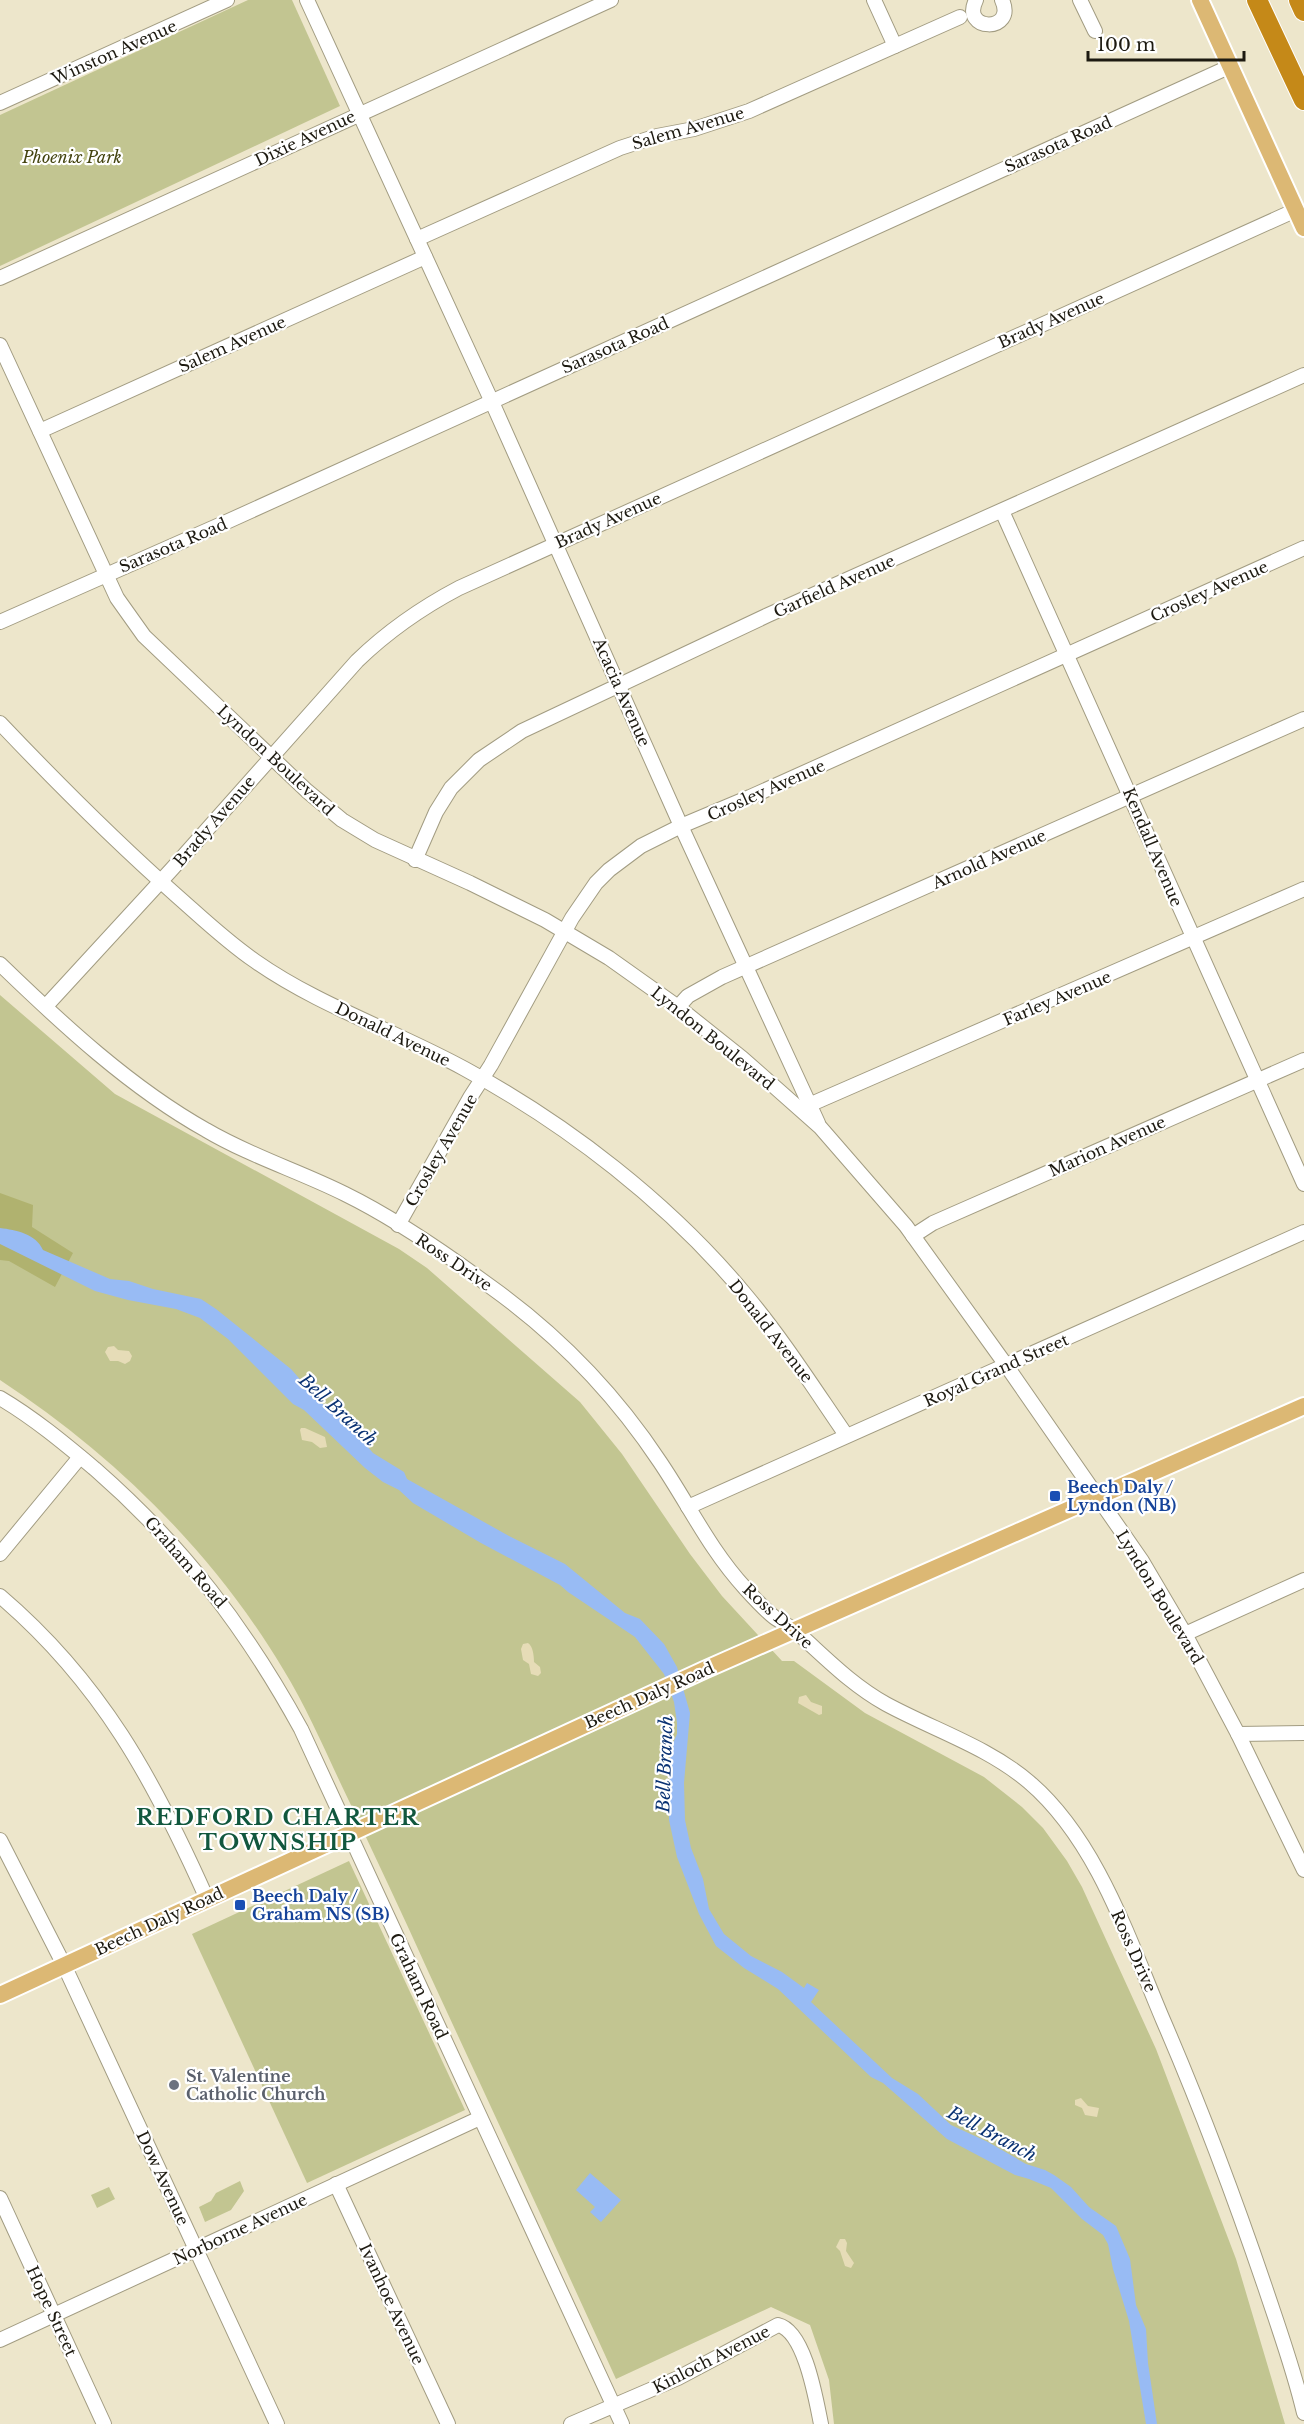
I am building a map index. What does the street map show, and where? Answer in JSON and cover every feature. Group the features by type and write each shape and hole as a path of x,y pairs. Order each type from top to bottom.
{"highway":[{"path":"1257,0 1304,100"},
{"path":"1299,0 1304,11"}],"main road":[{"path":"1200,0 1304,228"},
{"name":"Beech Daly Road","path":"0,1995 704,1670 1304,1406"}],"street":[{"name":"Winston Avenue","path":"0,103 227,0"},
{"path":"307,0 417,239"},
{"name":"Dixie Avenue","path":"0,278 611,0"},
{"path":"874,0 895,46"},
{"path":"976,0 974,16 983,24 990,25 1001,20 1004,14 1004,1"},
{"path":"1080,0 1095,31"},
{"name":"Salem Avenue","path":"417,239 620,148 657,136 694,129 749,111 960,16"},
{"name":"Sarasota Road","path":"0,622 224,524 1231,66"},
{"name":"Brady Avenue","path":"45,1006 357,661 403,621 459,588 1296,210"},
{"name":"Acacia Avenue","path":"417,239 681,826 820,1127"},
{"name":"Salem Avenue","path":"40,431 425,256"},
{"name":"Lyndon Boulevard","path":"0,345 106,574 124,610 144,636 307,791 342,820 375,840 470,883 566,932 609,958 678,1007 750,1064 820,1127 913,1236 1142,1560 1185,1634 1238,1734 1304,1870"},
{"name":"Garfield Avenue","path":"415,860 444,798 459,778 479,760 522,731 618,684 1304,375"},
{"name":"Kendall Avenue","path":"1002,511 1304,1184"},
{"name":"Crosley Avenue","path":"398,1225 583,901 609,870 641,846 681,826 1304,548"},
{"name":"Arnold Avenue","path":"678,1007 688,996 746,966 1304,718"},
{"name":"Donald Avenue","path":"0,723 84,810 235,947 275,975 407,1039 482,1080 551,1122 615,1169 700,1245 744,1293 786,1346 846,1435"},
{"name":"Farley Avenue","path":"809,1105 1304,889"},
{"name":"Ross Drive","path":"0,964 45,1006 130,1078 200,1127 255,1155 345,1194 398,1225 497,1291 537,1323 610,1394 661,1464 716,1555 772,1616 795,1630 845,1677 873,1697 991,1756 1017,1772 1048,1800 1081,1843 1124,1927 1208,2124 1289,2359 1304,2413"},
{"name":"Marion Avenue","path":"913,1236 933,1223 1304,1060"},
{"name":"Royal Grand Street","path":"688,1507 1304,1232"},
{"name":"Graham Road","path":"0,1398 42,1426 80,1457 122,1493 166,1536 232,1616 262,1662 301,1729 622,2424"},
{"path":"0,1554 80,1457"},
{"path":"1185,1634 1304,1580"},
{"path":"0,1596 50,1642 103,1707 149,1779 207,1899"},
{"path":"1238,1734 1304,1733"},
{"name":"Dow Avenue","path":"0,1840 64,1965 277,2424"},
{"name":"Norborne Avenue","path":"0,2340 480,2118"},
{"name":"Ivanhoe Avenue","path":"336,2184 448,2424"},
{"name":"Hope Street","path":"0,2198 104,2424"},
{"name":"Kinloch Avenue","path":"571,2424 678,2378 778,2325 785,2327 794,2336 808,2370 820,2424"}],"green space":[{"name":"Phoenix Park","path":"248,0 292,0 340,106 0,266 0,115"},
{"path":"0,995 115,1094 399,1249 427,1268 580,1402 622,1454 690,1554 722,1596 782,1661 794,1661 865,1713 984,1777 1022,1807 1043,1828 1067,1861 1082,1887 1156,2049 1236,2259 1285,2424 834,2424 829,2380 810,2325 771,2307 616,2379 350,1803 310,1718 283,1669 225,1585 158,1508 82,1440 0,1380"},
{"path":"0,1193 33,1205 32,1227 73,1253 55,1287 9,1261 0,1260"},
{"path":"349,1861 465,2110 307,2183 192,1934"},
{"path":"240,2181 244,2191 231,2210 205,2222 199,2207 211,2201 216,2193"},
{"path":"109,2187 115,2199 97,2208 91,2195"}],"sand":[{"path":"114,1346 118,1350 129,1351 132,1356 130,1361 125,1364 110,1361 105,1352 108,1347"},
{"path":"301,1428 325,1437 327,1447 320,1448 312,1442 302,1440"},
{"path":"528,1643 532,1649 534,1662 540,1667 541,1673 538,1676 531,1674 529,1664 523,1660 521,1649 523,1644"},
{"path":"806,1695 811,1702 822,1706 822,1714 819,1715 798,1703 799,1697"},
{"path":"1081,2098 1088,2106 1099,2108 1097,2117 1085,2115 1082,2108 1075,2105 1075,2100"},
{"path":"840,2239 845,2239 847,2243 846,2251 854,2263 851,2268 845,2266 840,2251 836,2247"}],"water":[{"name":"Bell Branch","path":"0,1228 25,1234 36,1240 43,1250 110,1279 129,1281 153,1289 201,1299 291,1369 319,1401 351,1427 373,1453 404,1472 407,1479 509,1536 565,1564 625,1613 640,1619 664,1644 677,1667 690,1713 684,1783 685,1820 691,1848 703,1879 709,1909 724,1934 751,1956 782,1972 804,1988 807,1983 819,1990 811,2002 892,2078 918,2094 951,2125 988,2142 1026,2164 1054,2175 1071,2187 1089,2207 1116,2226 1130,2259 1136,2305 1146,2329 1148,2363 1157,2424 1146,2424 1129,2321 1108,2244 1103,2235 1082,2219 1051,2188 1015,2175 947,2139 883,2083 871,2077 778,1989 744,1968 716,1946 699,1914 677,1857 669,1820 670,1750 677,1734 674,1702 664,1674 635,1637 560,1585 481,1543 413,1503 399,1490 383,1482 304,1410 293,1404 228,1339 200,1318 176,1309 95,1291 0,1244"},
{"path":"590,2173 621,2200 601,2222 590,2212 595,2207 576,2190"}],"place":[{"name":"Beech Daly / Lyndon (NB)","path":"1055,1496"},
{"name":"Beech Daly / Graham NS (SB)","path":"240,1905"},
{"name":"St. Valentine Catholic Church","path":"174,2085"}],"district":[{"name":"REDFORD CHARTER TOWNSHIP","path":"278,1830"}]}
